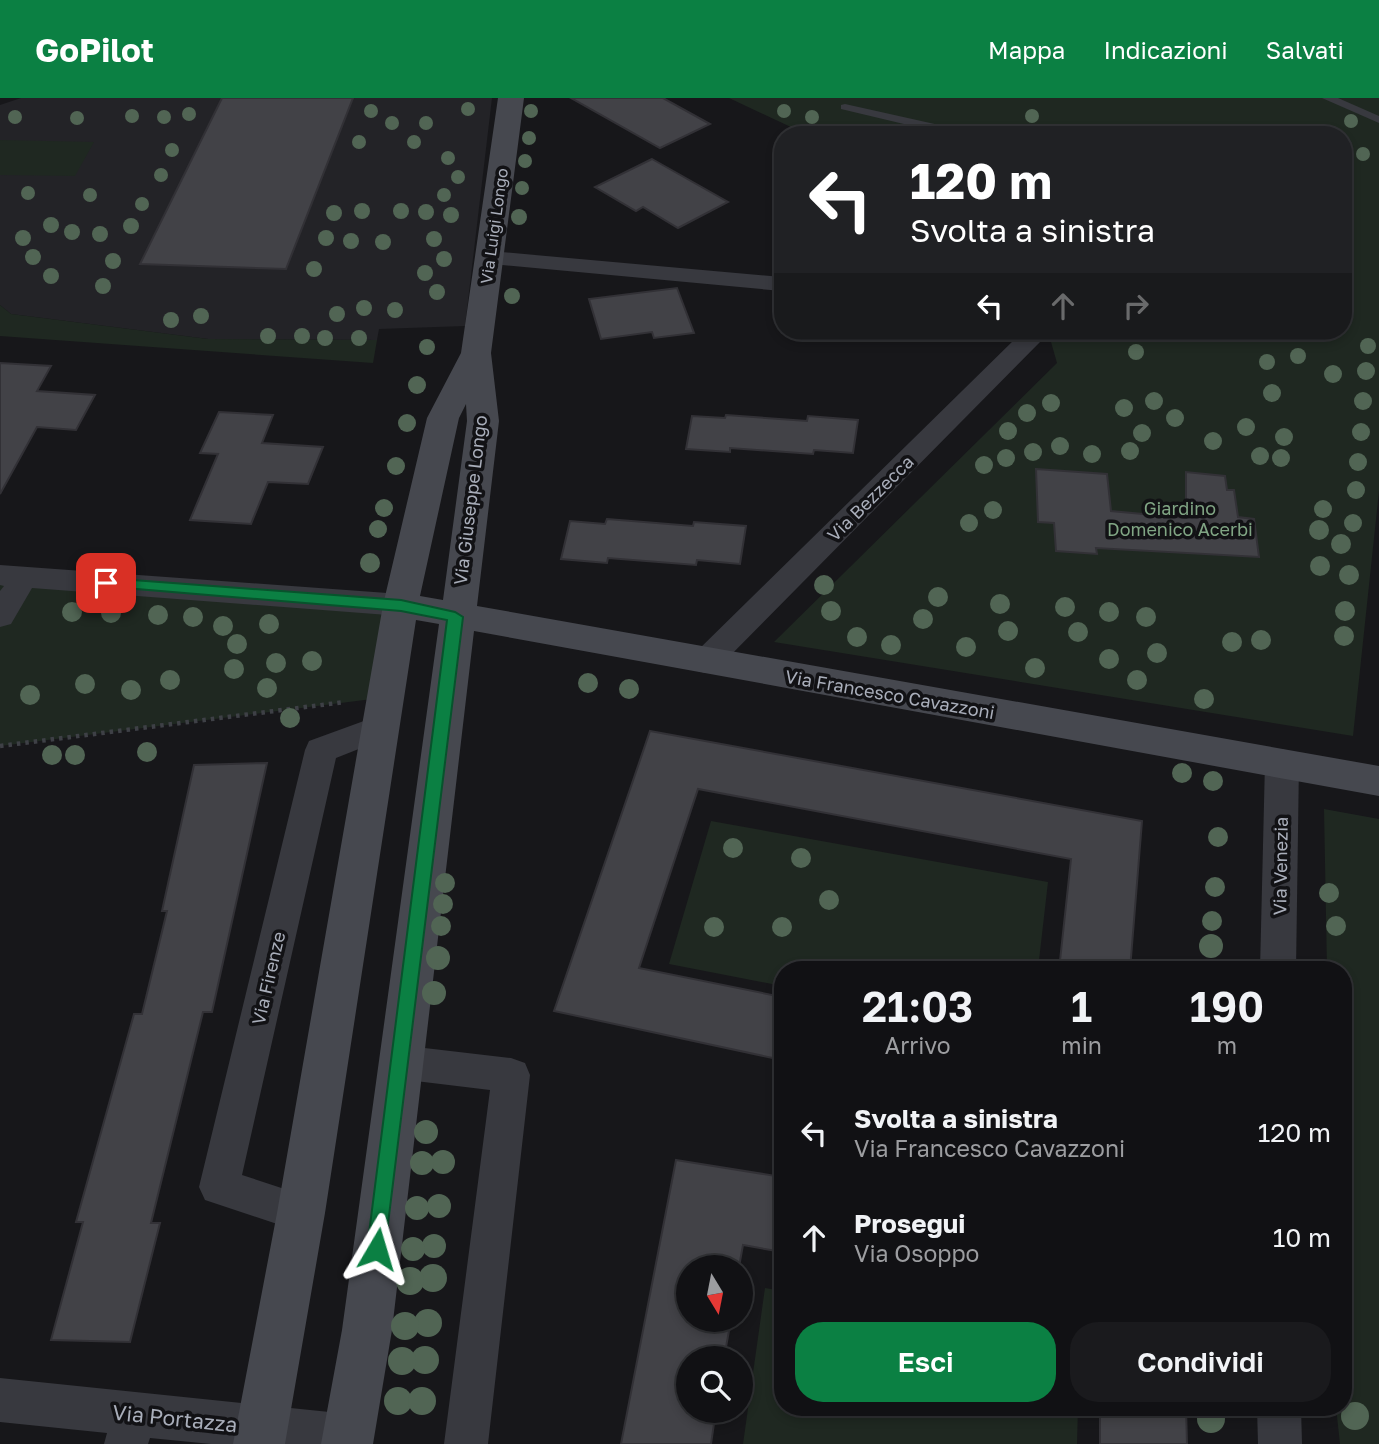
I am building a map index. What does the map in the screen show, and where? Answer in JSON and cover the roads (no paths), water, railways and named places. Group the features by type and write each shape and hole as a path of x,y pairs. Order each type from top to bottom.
{"street":[{"name":"Via Luigi Longo","path":"476,353 511,98"},
{"path":"490,258 774,283"},
{"name":"Via Bezzecca","path":"705,662 1029,340"},
{"name":"Via Giuseppe Longo","path":"401,606 443,418 476,353"},
{"name":"Via Giuseppe Longo","path":"455,617 483,421 476,353"},
{"path":"0,616 12,576 401,606 370,713 301,1213 261,1436"},
{"name":"Via Francesco Cavazzoni","path":"401,606 1379,781"},
{"path":"348,1440 367,1330 455,617"},
{"name":"Via Firenze","path":"301,1213 219,1187 321,750 370,713"},
{"name":"Via Venezia","path":"1278,961 1282,762"},
{"path":"399,1062 510,1075 466,1444"},
{"name":"Via Portazza","path":"0,1400 131,1429 348,1440"},
{"path":"1279,1416 1280,1444"}],"lane":[{"path":"1328,98 1379,120"},
{"path":"845,107 927,126"}],"park label":[{"name":"Giardino Domenico Acerbi","path":"1180,518"}]}
